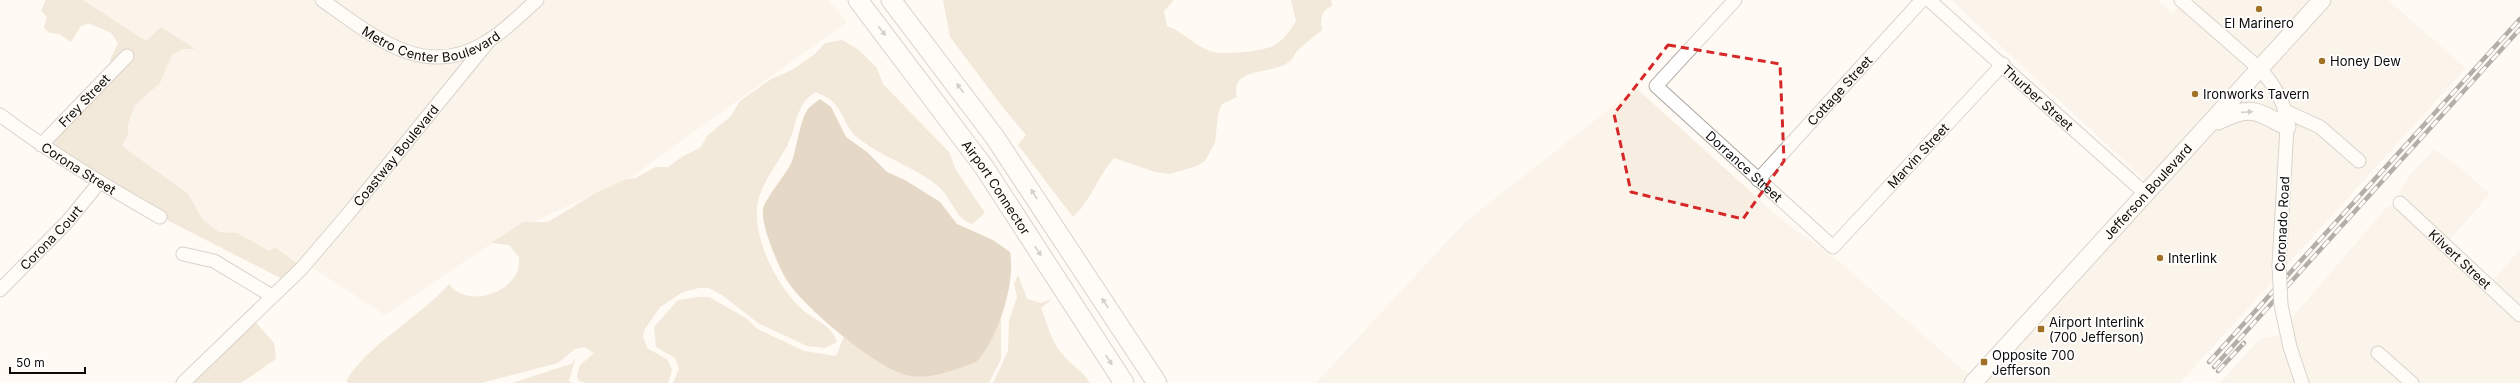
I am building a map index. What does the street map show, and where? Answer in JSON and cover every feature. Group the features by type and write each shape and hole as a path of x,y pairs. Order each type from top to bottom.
{"highway":[{"name":"Airport Connector","path":"858,0 984,167 1124,383"},
{"name":"Airport Connector","path":"891,0 994,136 1156,383"}],"main road":[{"name":"Jefferson Boulevard","path":"1973,383 2211,125 2322,0"},
{"path":"2211,125 2232,114 2245,111 2260,112 2286,119"}],"street":[{"name":"Metro Center Boulevard","path":"325,1 382,42 412,54 439,58 467,52 488,42 503,31 537,0"},
{"name":"Dorrance Street","path":"1735,0 1656,86 1833,247"},
{"name":"Cottage Street","path":"1758,180 1922,0"},
{"name":"Thurber Street","path":"1929,0 2003,64 2147,195"},
{"path":"2181,0 2260,70"},
{"name":"Coastway Boulevard","path":"183,383 302,268 488,42"},
{"name":"Frey Street","path":"41,145 126,56"},
{"name":"Marvin Street","path":"1833,247 2003,64"},
{"name":"Coronado Road","path":"2260,70 2272,84 2286,119 2279,265 2281,305 2290,347 2302,383"},
{"name":"Corona Street","path":"0,115 41,145 99,183 160,217"},
{"path":"2286,119 2320,127 2359,161"},
{"name":"Corona Court","path":"0,290 67,222 99,183"},
{"name":"Kilvert Street","path":"2400,203 2520,315"},
{"path":"183,254 214,261 272,296"},
{"path":"2378,353 2412,383"}],"highlighted area":[{"path":"1668,45 1780,64 1784,161 1743,219 1631,192 1614,114"}],"shaded area":[{"path":"46,0 83,0 146,41 161,27 195,49 182,49 172,55 160,83 135,105 128,124 128,134 122,146 188,194 203,220 219,232 237,233 270,251 275,247 302,267 288,282 169,221 43,145 113,68 110,60 118,43 111,33 88,23 80,27 71,42 59,34 50,33 44,28 47,17 41,11"},
{"path":"83,0 828,0 847,22 631,177 501,237 385,315 305,263 302,267 237,233 219,232 203,220 188,194 97,130 146,41"},
{"path":"943,0 1174,0 1164,11 1167,26 1210,51 1223,53 1260,50 1273,46 1284,38 1296,21 1291,0 1331,0 1332,6 1323,13 1321,22 1322,30 1298,50 1291,60 1284,65 1247,75 1240,80 1236,87 1237,97 1222,104 1218,114 1215,143 1205,161 1197,166 1170,174 1155,172 1114,158 1108,165 1085,204 1073,217 1018,145 1026,135 1001,105 950,37"},
{"path":"1951,0 2158,0 2172,13 2181,4 2177,0 2388,0 2466,68 2180,383 1316,383 1465,222 1636,88 1782,220 1835,258 1969,375 2135,194 2144,179"},
{"path":"842,40 859,50 877,68 883,84 949,152 956,170 985,213 972,224 967,222 958,214 945,193 933,182 867,145 858,138 848,126 832,101 816,92 809,97 800,109 787,146 760,194 757,208 757,224 766,256 783,287 803,310 831,331 837,342 825,348 807,346 758,323 722,295 709,288 699,288 683,292 660,307 645,329 643,336 647,348 668,360 672,370 668,383 586,383 579,381 577,376 580,365 594,353 584,347 575,349 558,363 481,383 349,383 346,381 367,355 437,296 449,284 456,291 476,297 496,292 513,279 518,270 519,257 509,245 491,243 523,222 548,222 594,194 626,179 636,178 655,167 668,167 683,156 700,148 707,136 730,117 740,101 771,79 792,70 815,54 825,43"},
{"path":"820,99 831,107 846,137 867,152 887,172 905,180 940,202 957,224 993,240 1010,252 1010,279 1004,310 991,340 976,362 931,376 921,377 903,374 874,359 839,333 807,304 786,279 767,235 763,210 764,205 786,173 792,161 805,114 811,106"},
{"path":"2434,149 2464,171 2490,194 2447,243 2490,284 2520,249 2520,383 2220,383 2259,339 2284,334 2284,327 2387,207 2400,203 2398,197 2408,177"},
{"path":"1018,275 1027,299 1041,303 1052,299 1041,308 1051,335 1061,353 1084,375 1090,383 993,383 1008,351 1009,321 1017,297 1014,284"},
{"path":"709,297 746,318 756,328 804,351 836,356 844,336 881,363 902,374 981,357 1001,318 1001,359 989,383 673,383 679,369 675,358 656,347 654,327 678,300"},
{"path":"253,319 274,343 276,359 240,383 184,383"},
{"path":"575,359 569,381 572,383 512,383 571,364"}],"railway":[{"path":"2209,362 2520,19"},
{"path":"2214,367 2520,29"},
{"path":"2218,371 2244,343"}],"place":[{"name":"El Marinero","path":"2259,9"},
{"name":"Honey Dew","path":"2322,61"},
{"name":"Ironworks Tavern","path":"2195,94"},
{"name":"Interlink","path":"2160,258"},
{"name":"Airport Interlink (700 Jefferson)","path":"2041,329"},
{"name":"Opposite 700 Jefferson","path":"1984,362"}]}
